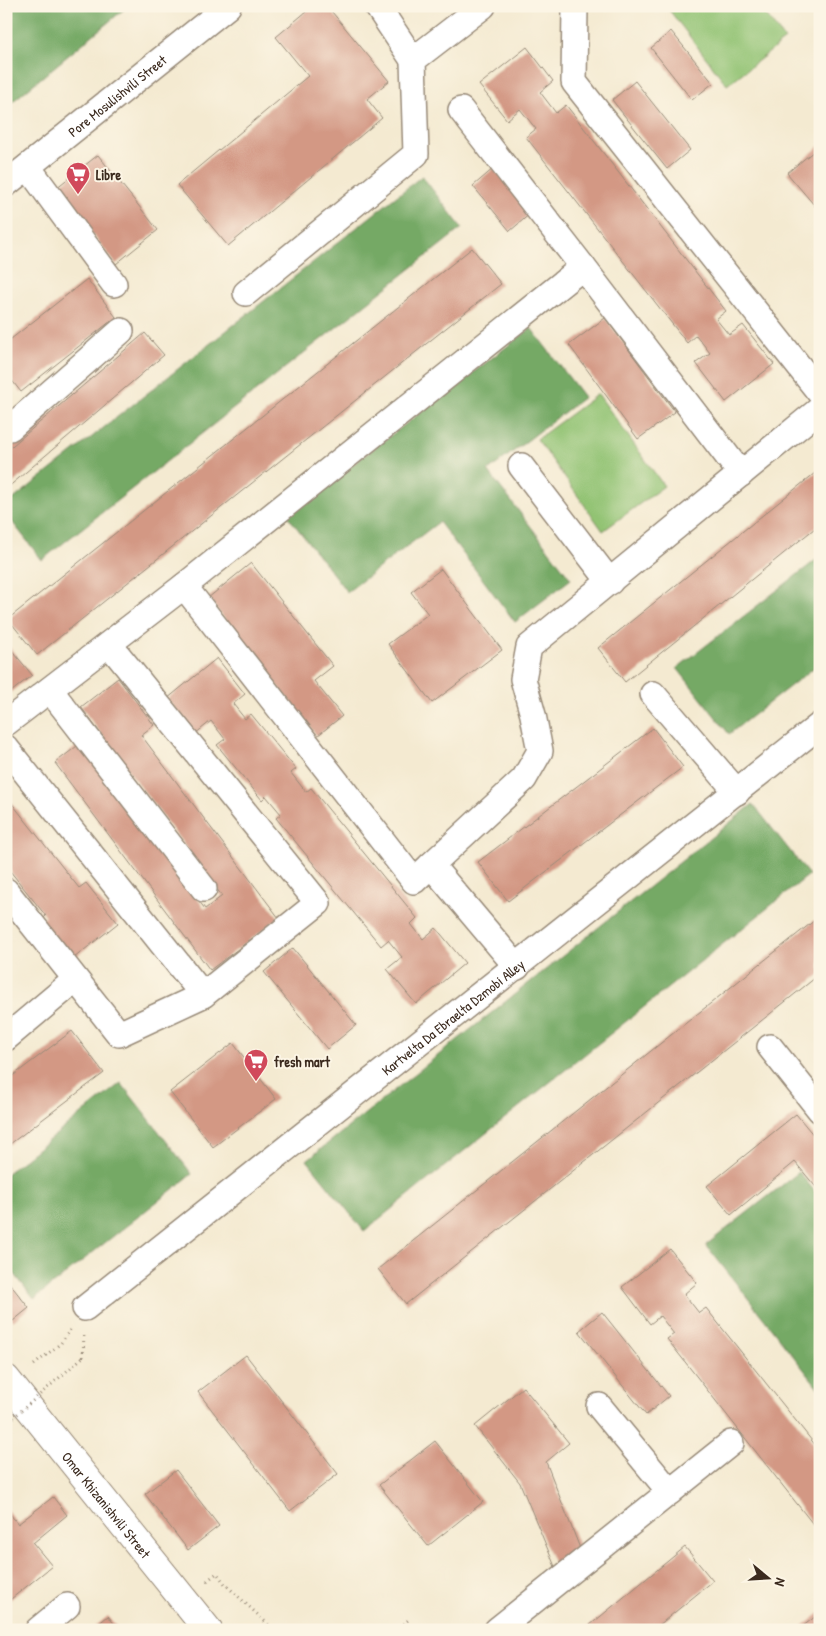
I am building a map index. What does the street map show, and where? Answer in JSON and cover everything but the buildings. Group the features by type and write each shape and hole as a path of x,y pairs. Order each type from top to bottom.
{"main road":[{"name":"Omar Khizanishvili Street","path":"6,1379 208,1630"}],"street":[{"name":"Pore Mosulishvili Street","path":"14,172 228,6"},
{"path":"246,293 416,154 413,60 377,6"},
{"path":"413,60 483,6"},
{"path":"575,6 574,82 820,393"},
{"path":"461,110 584,267 741,474"},
{"path":"14,172 114,284"},
{"path":"6,724 184,586 584,267"},
{"path":"6,424 10,428 121,331"},
{"path":"184,586 414,881 524,779 540,751 533,714 522,679 529,647 820,409"},
{"path":"521,466 610,582"},
{"path":"6,891 119,1034 203,995 318,903 110,644"},
{"path":"50,690 204,889"},
{"path":"653,694 737,792"},
{"name":"Kartvelta Da Ebraelta Dzmobi Alley","path":"86,1308 820,725"},
{"path":"6,748 203,995"},
{"path":"431,865 517,967"},
{"path":"6,1038 75,980"},
{"path":"770,1047 820,1110"},
{"path":"599,1406 670,1492"},
{"path":"497,1630 731,1444"},
{"path":"38,1630 67,1606"}],"path":[{"path":"34,1365 61,1343"},
{"path":"6,1424 83,1357"},
{"path":"207,1581 217,1573 225,1584 274,1630"},
{"path":"395,1630 411,1618"}],"green space":[{"path":"6,6 128,6 6,107"},
{"path":"666,6 759,6 785,40 727,85"},
{"path":"422,176 462,228 42,560 6,514 6,505"},
{"path":"531,328 584,397 488,471 571,579 515,622 439,522 347,592 287,515"},
{"path":"598,394 664,486 603,531 537,439"},
{"path":"820,557 820,663 729,734 677,668"},
{"path":"753,804 809,875 364,1231 307,1160"},
{"path":"121,1083 192,1174 34,1299 6,1263 6,1174"},
{"path":"799,1172 820,1198 820,1390 706,1245"}],"place":[{"name":"Libre","path":"78,195"},
{"name":"fresh mart","path":"256,1082"}]}
